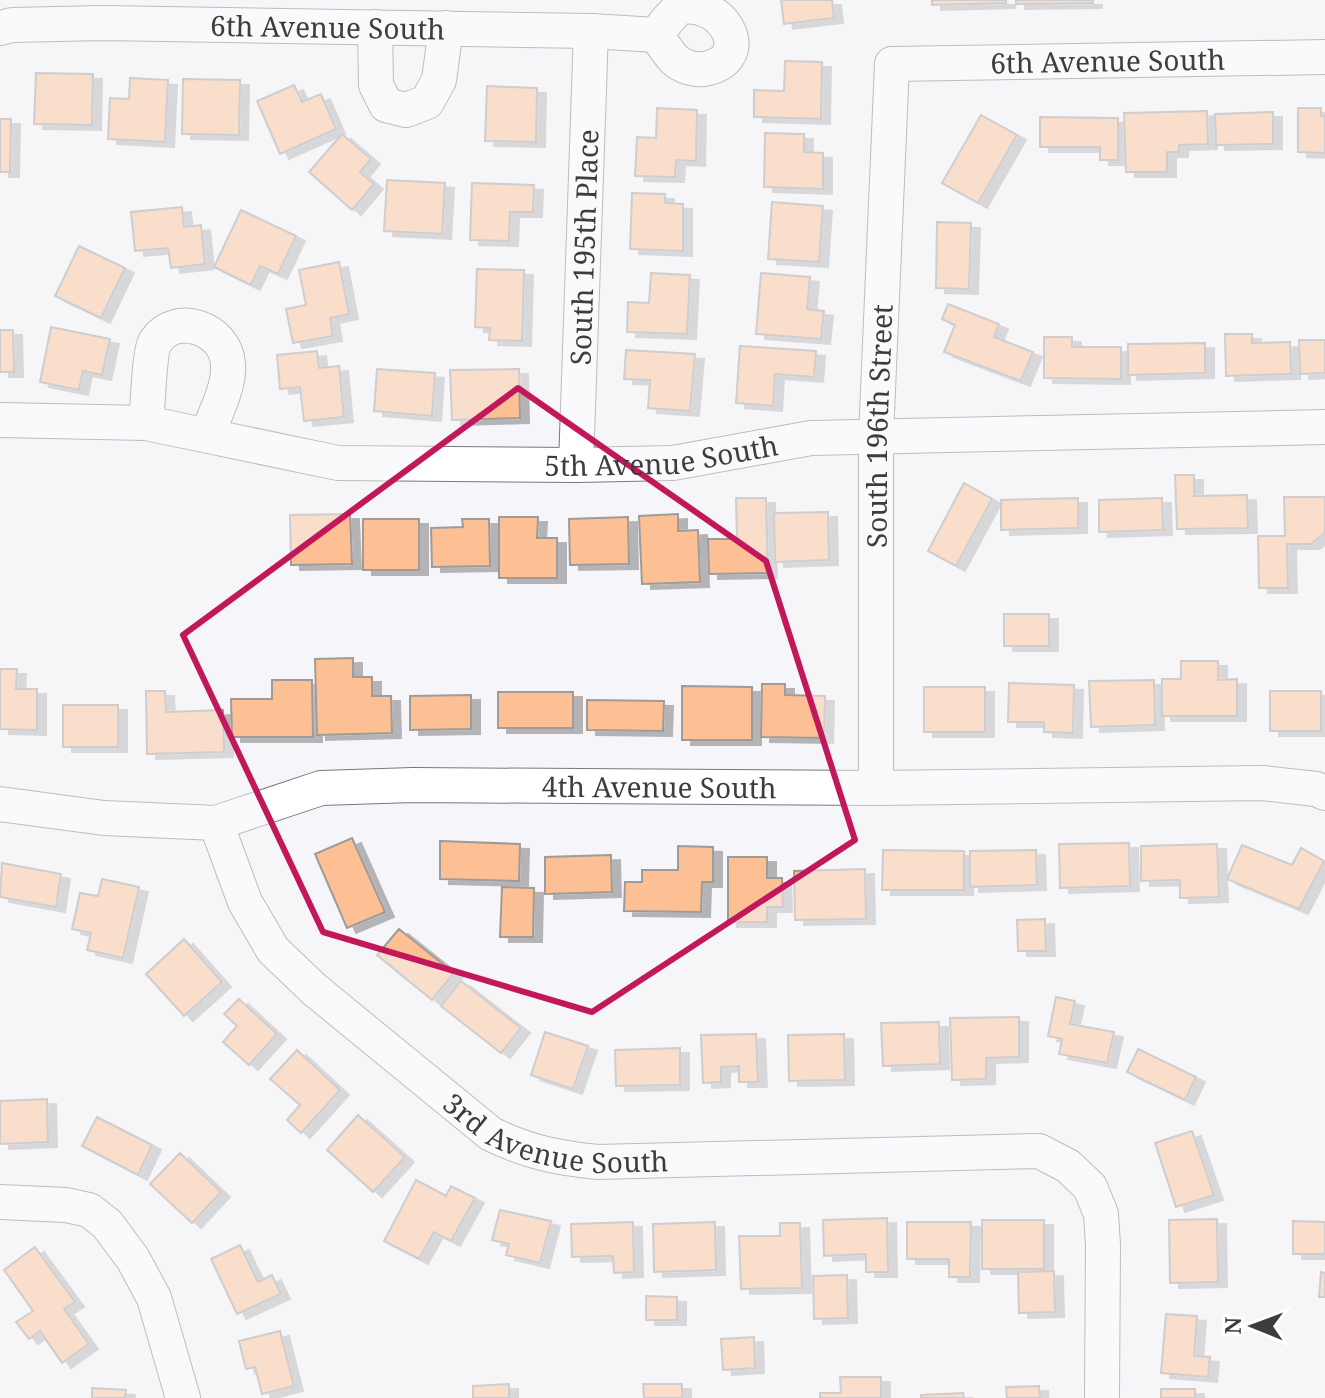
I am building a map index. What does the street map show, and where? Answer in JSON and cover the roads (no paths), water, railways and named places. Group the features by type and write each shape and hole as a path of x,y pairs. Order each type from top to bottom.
{"street":[{"name":"6th Avenue South","path":"0,28 103,12 375,27 656,35"},
{"path":"375,27 376,85 386,105 406,110 427,102 439,80 446,28"},
{"name":"South 195th Place","path":"576,465 591,31"},
{"name":"6th Avenue South","path":"892,64 1325,57"},
{"name":"South 196th Street","path":"876,788 876,437 892,64"},
{"path":"146,423 153,345 162,334 175,327 189,325 203,328 223,344 229,369 207,435"},
{"name":"5th Avenue South","path":"0,420 146,423 338,463 576,465 673,463 811,438 1325,427"},
{"name":"4th Avenue South","path":"0,804 104,818 216,823 321,788 429,785 876,788 1263,783 1316,789 1325,793"},
{"name":"3rd Avenue South","path":"216,823 245,902 273,950 315,990 491,1134 521,1148 557,1158 598,1162 1039,1151 1068,1166 1090,1187 1101,1214 1102,1398"},
{"path":"0,1202 66,1205 89,1210 107,1224 133,1259 154,1298 183,1398"}]}
